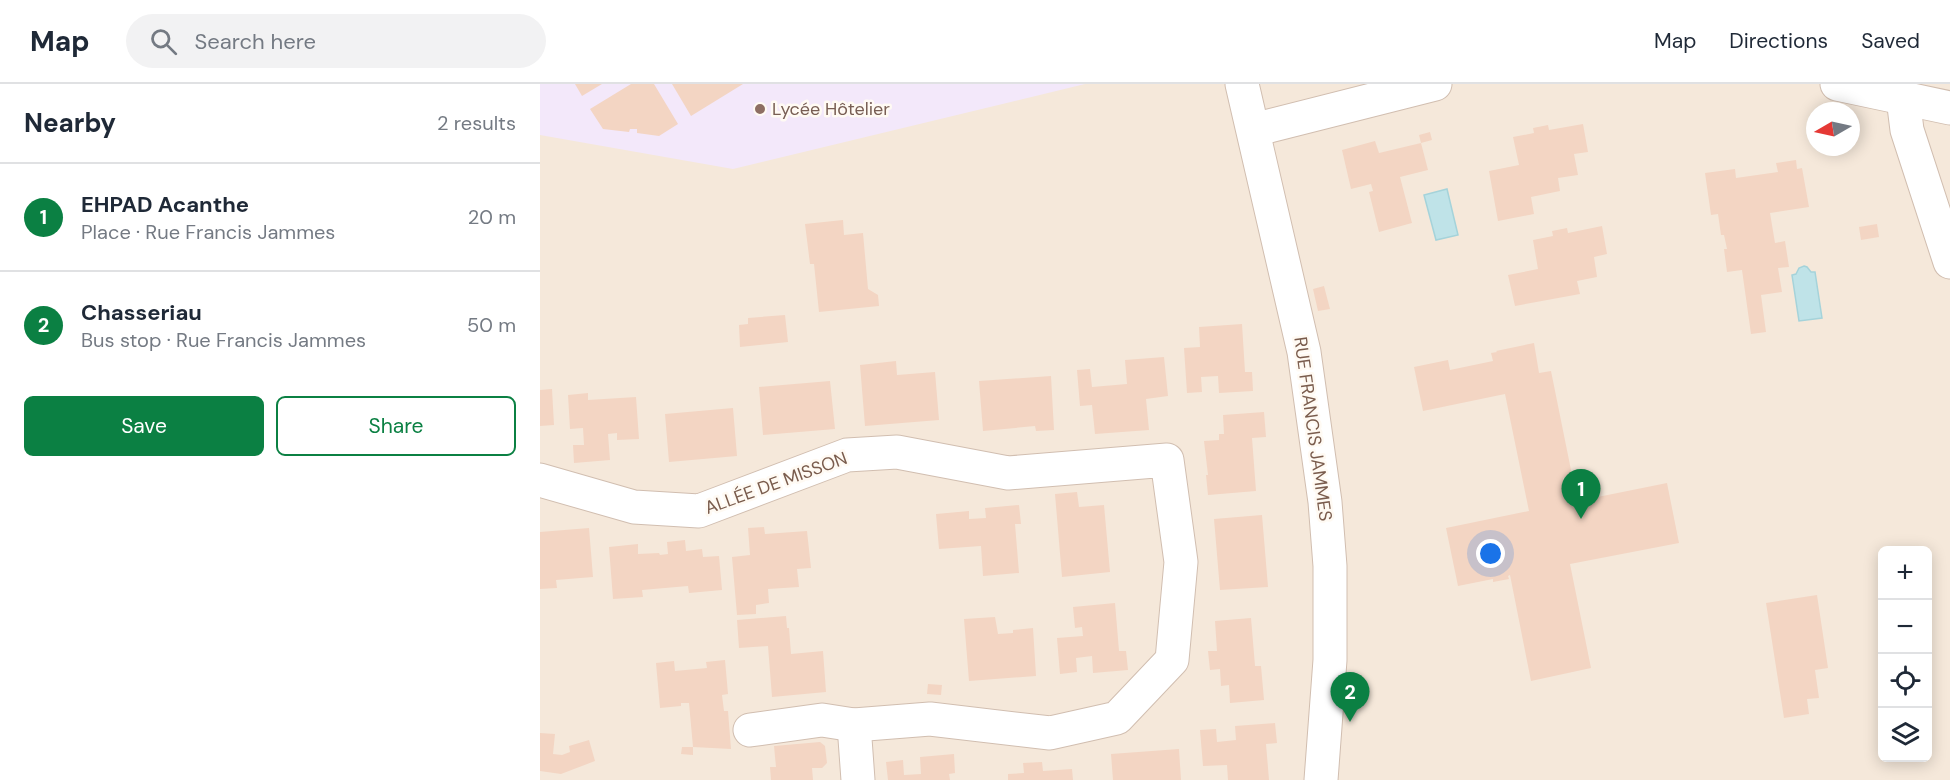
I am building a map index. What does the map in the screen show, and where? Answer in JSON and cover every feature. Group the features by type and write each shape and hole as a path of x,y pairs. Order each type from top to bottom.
{"street":[{"name":"RUE FRANCIS JAMMES","path":"1242,84 1304,352 1325,502 1330,566 1330,660 1321,780"},
{"path":"1254,131 1435,84"},
{"path":"1837,84 1950,108"},
{"path":"1904,98 1907,130 1950,262"},
{"name":"ALLÉE DE MISSON","path":"540,480 634,507 699,511 847,455 897,452 1008,473 1167,460 1181,562 1172,660 1117,718 1050,733 930,719 854,725"},
{"path":"750,730 822,720 854,725 858,780"}],"shaded area":[{"path":"540,84 1950,84 1950,780 540,780"},
{"name":"Lycée Hôtelier","path":"540,84 1085,84 733,169 540,135"}],"water":[{"path":"1447,189 1458,235 1436,240 1424,195"},
{"path":"1804,266 1811,272 1815,272 1822,318 1799,321 1792,275"}],"building":[{"path":"575,84 602,84 582,96"},
{"path":"631,84 654,84 678,124 659,136 637,133 637,129 630,129 629,132 603,129 590,109"},
{"path":"672,84 743,84 691,116"},
{"path":"1583,124 1588,152 1574,154 1578,175 1558,178 1560,191 1531,197 1534,214 1498,221 1489,171 1519,165 1513,137 1534,133 1533,128 1548,125 1549,130"},
{"path":"1430,132 1432,140 1421,143 1419,135"},
{"path":"1375,141 1379,153 1421,143 1428,170 1400,177 1412,223 1379,232 1369,192 1373,191 1371,184 1351,189 1342,150"},
{"path":"1796,160 1797,169 1802,168 1809,207 1770,213 1775,243 1785,241 1789,267 1778,268 1782,292 1761,295 1766,332 1751,334 1742,270 1727,272 1724,249 1727,249 1724,235 1721,235 1718,214 1711,215 1705,173 1735,169 1736,178 1778,172 1776,163"},
{"path":"843,220 844,235 863,233 868,289 878,295 879,306 819,312 814,264 810,264 805,224"},
{"path":"1877,224 1879,237 1861,240 1859,227"},
{"path":"1602,226 1607,254 1594,257 1597,277 1577,281 1580,294 1515,306 1508,275 1538,269 1533,240 1553,236 1552,231 1567,228 1568,233"},
{"path":"1324,286 1330,309 1318,311 1313,289"},
{"path":"785,315 788,342 740,347 739,325 748,324 748,318"},
{"path":"1242,324 1245,372 1252,372 1253,391 1219,393 1218,376 1201,377 1202,392 1187,393 1184,348 1200,347 1199,327"},
{"path":"1534,343 1539,373 1551,371 1572,475 1563,478 1568,503 1667,483 1679,543 1570,564 1591,668 1531,681 1510,575 1509,579 1493,582 1493,579 1458,586 1446,528 1529,511 1505,394 1423,411 1414,367 1448,360 1450,370 1493,361 1491,353"},
{"path":"1164,357 1168,396 1146,399 1149,430 1095,434 1092,405 1080,406 1077,370 1090,369 1092,387 1127,384 1125,360"},
{"path":"896,361 897,375 935,372 939,420 865,426 860,365"},
{"path":"1051,376 1054,430 1036,431 1035,426 983,431 979,381"},
{"path":"830,381 835,429 763,435 759,387"},
{"path":"552,389 554,425 540,426 540,390"},
{"path":"588,393 588,400 636,397 639,439 617,440 617,433 608,434 610,460 574,463 573,445 584,445 583,428 570,429 568,395"},
{"path":"733,408 737,456 669,462 665,414"},
{"path":"1264,412 1266,437 1252,438 1256,491 1208,495 1204,441 1219,440 1219,434 1224,434 1223,415"},
{"path":"1077,492 1079,507 1104,505 1110,572 1062,577 1055,494"},
{"path":"1019,505 1021,524 1015,524 1019,573 983,576 981,546 939,549 936,514 969,511 969,519 986,518 985,508"},
{"path":"1262,515 1268,587 1220,590 1214,519"},
{"path":"764,527 765,534 807,531 811,568 797,569 799,587 768,589 769,603 756,605 756,614 737,615 732,557 750,555 748,528"},
{"path":"589,528 593,577 556,580 557,588 540,589 540,532"},
{"path":"685,540 686,551 702,549 703,557 719,556 722,590 689,593 688,586 642,590 643,597 613,599 609,547 638,544 638,554 659,553 660,555 668,554 667,542"},
{"path":"1817,595 1828,668 1815,670 1819,698 1807,699 1809,714 1784,718 1766,603"},
{"path":"1115,603 1119,651 1126,651 1128,670 1093,673 1092,656 1076,658 1077,672 1060,674 1057,638 1083,636 1082,627 1075,628 1073,607"},
{"path":"786,616 791,654 823,651 826,692 772,697 768,646 739,648 737,620"},
{"path":"995,617 998,634 1033,628 1036,676 969,681 964,619"},
{"path":"1251,618 1255,666 1261,666 1264,700 1230,703 1229,685 1221,686 1220,669 1210,670 1208,651 1217,651 1215,621"},
{"path":"725,660 728,694 722,695 724,711 728,711 731,749 693,747 689,703 660,708 656,663 674,661 675,671 707,668 706,662"},
{"path":"928,684 942,685 941,695 927,694"},
{"path":"1275,723 1277,743 1266,744 1269,780 1228,780 1227,765 1203,766 1200,730 1216,729 1217,742 1236,740 1235,726"},
{"path":"540,733 555,734 553,754 562,755 570,752 569,746 589,740 595,761 561,774 540,771"},
{"path":"820,742 825,746 827,763 822,768 812,768 813,780 771,780 770,767 776,767 774,746"},
{"path":"682,747 693,747 693,755 681,754"},
{"path":"1179,749 1181,780 1113,780 1111,754"},
{"path":"954,754 955,773 949,774 950,780 888,780 886,762 903,760 904,775 921,774 920,757"},
{"path":"1042,762 1043,771 1072,769 1073,780 1008,780 1008,774 1024,773 1023,763"}],"place":[{"name":"Lycée Hôtelier","path":"760,109"},
{"name":"EHPAD Acanthe","path":"1581,519"},
{"name":"Chasseriau","path":"1350,722"}]}
